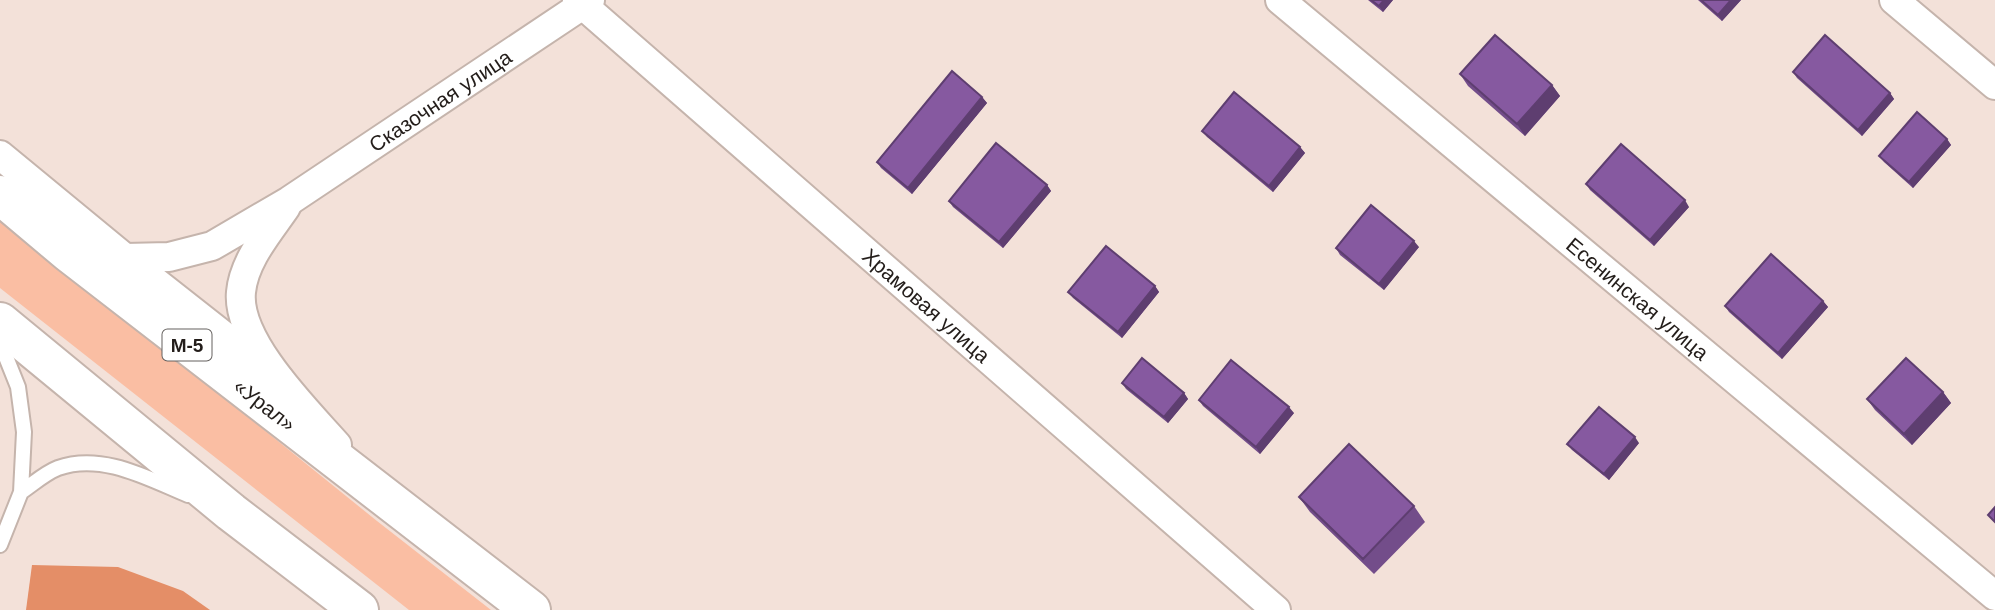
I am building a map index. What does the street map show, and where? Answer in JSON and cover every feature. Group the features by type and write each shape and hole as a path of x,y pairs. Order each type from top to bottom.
{"main road":[{"name":"«Урал»","path":"0,195 69,253 531,610"},
{"path":"0,322 231,512 359,610"}],"street":[{"name":"Есенинская улица","path":"1280,0 1995,596"},
{"path":"1894,0 1995,85"},
{"name":"Сказочная улица","path":"125,258 169,257 212,246 289,201 583,2"},
{"name":"Храмовая улица","path":"583,2 1276,610"},
{"path":"0,155 280,380"},
{"path":"289,201 250,261 241,293 247,329 280,380 377,491"}],"lane":[{"path":"0,342 18,387 24,432 21,492 0,545"},
{"path":"21,492 57,468 83,462 116,467 231,512"}],"shaded area":[{"path":"0,217 491,610 409,610 0,288"},
{"path":"32,565 118,567 183,591 210,610 26,610"}],"building":[{"path":"1371,0 1384,0 1379,6"},
{"path":"1701,0 1731,0 1718,15"},
{"path":"1495,35 1552,85 1517,124 1460,74"},
{"path":"1825,35 1890,93 1858,130 1793,72"},
{"path":"952,71 982,97 908,188 877,162"},
{"path":"1234,92 1300,147 1269,186 1202,131"},
{"path":"1917,112 1947,139 1909,182 1879,156"},
{"path":"996,143 1047,185 999,242 949,201"},
{"path":"1621,144 1685,200 1650,240 1586,184"},
{"path":"1371,205 1414,241 1379,284 1336,248"},
{"path":"1106,246 1155,286 1118,332 1068,292"},
{"path":"1771,254 1823,301 1778,353 1725,306"},
{"path":"1142,358 1184,393 1164,417 1122,383"},
{"path":"1906,358 1943,392 1904,434 1867,399"},
{"path":"1231,360 1289,407 1256,447 1199,400"},
{"path":"1599,407 1635,437 1604,474 1567,444"},
{"path":"1349,444 1414,506 1363,559 1299,497"},
{"path":"1995,507 1995,522 1988,515"}]}
